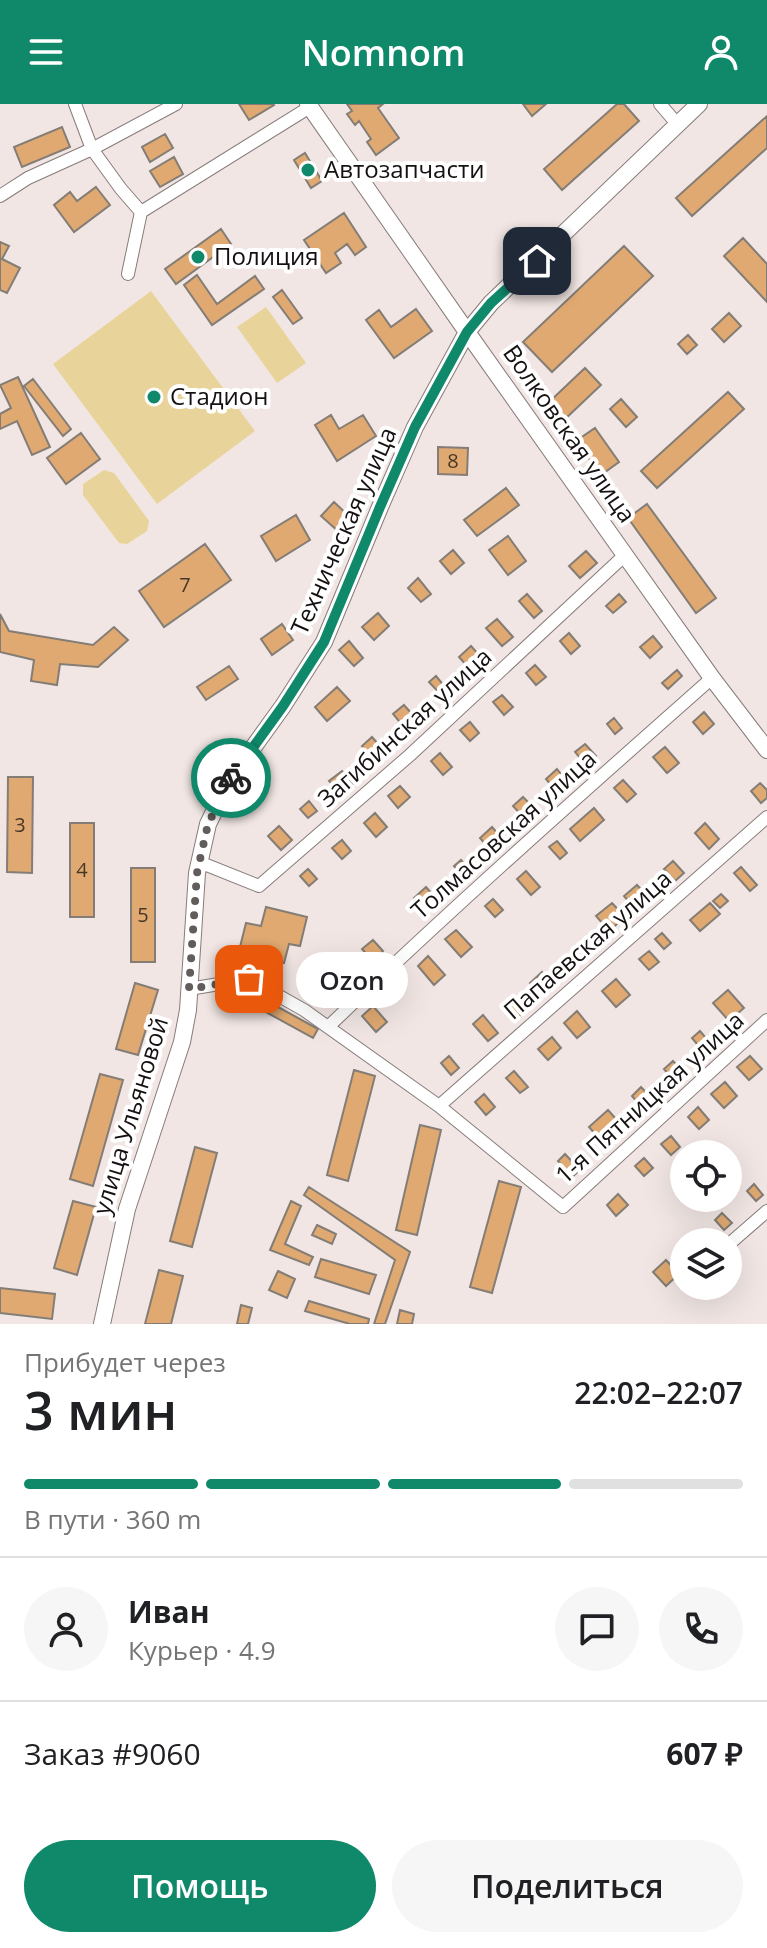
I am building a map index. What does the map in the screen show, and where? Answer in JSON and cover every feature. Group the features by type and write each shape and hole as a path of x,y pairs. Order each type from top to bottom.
{"street":[{"path":"75,104 92,149 141,212"},
{"path":"0,196 28,178 92,149 176,104"},
{"path":"660,104 678,125"},
{"name":"Техническая улица","path":"198,867 208,824 229,781 324,642 415,427 467,332 491,303 699,104"},
{"path":"128,274 141,212 309,106"},
{"name":"Волковская улица","path":"309,106 712,678 767,750"},
{"name":"Загибинская улица","path":"198,867 259,886 410,755 625,555"},
{"name":"Толмасовская улица","path":"328,1027 712,678"},
{"name":"Папаевская улица","path":"439,1106 767,817"},
{"name":"улица Ульяновой","path":"102,1324 127,1209 182,1042 188,1010 198,867"},
{"path":"189,989 249,979 304,1010 439,1106"},
{"name":"1-я Пятницкая улица","path":"439,1106 563,1207 767,1020"},
{"path":"742,1233 767,1211"}],"shaded area":[{"name":"Стадион","path":"151,291 255,431 157,504 53,364"},
{"path":"266,307 306,363 277,383 237,327"},
{"path":"104,470 114,473 149,521 147,531 127,544 119,543 83,495 83,484"}],"building":[{"path":"239,104 273,104 274,105 249,120"},
{"path":"347,104 383,104 378,108 399,138 376,155 367,142 371,139 359,121 355,125 347,114 352,111"},
{"path":"523,104 546,104 532,116"},
{"path":"617,104 624,104 639,121 562,190 544,169"},
{"path":"767,116 767,148 692,216 676,198"},
{"path":"62,127 70,147 22,167 14,147"},
{"path":"165,134 173,148 150,162 142,147"},
{"name":"Автозапчасти","path":"305,153 322,181 311,188 294,160"},
{"path":"174,157 183,174 160,187 150,171"},
{"path":"96,187 110,205 74,232 54,205 70,192 77,201"},
{"path":"344,213 366,247 355,255 347,244 335,253 341,263 326,273 304,240"},
{"name":"Полиция","path":"221,229 231,244 176,284 165,269"},
{"path":"743,238 767,264 767,302 724,256"},
{"path":"0,242 9,246 2,259 20,268 7,293 0,290"},
{"path":"624,246 653,276 552,372 523,342"},
{"path":"197,275 217,304 255,276 264,289 212,325 184,285"},
{"path":"282,290 302,318 293,324 273,297"},
{"path":"416,309 432,331 394,358 366,320 379,310 391,327"},
{"path":"729,313 741,326 724,342 712,329"},
{"path":"688,335 697,345 687,354 678,344"},
{"path":"585,368 601,385 564,420 548,403"},
{"path":"18,377 50,447 32,455 17,421 0,429 0,414 11,408 0,385"},
{"path":"33,379 71,429 63,436 24,386"},
{"path":"728,392 744,409 657,488 641,471"},
{"path":"621,399 637,417 626,427 610,409"},
{"path":"331,415 339,429 363,415 376,436 337,461 315,425"},
{"path":"595,428 619,462 601,475 576,441"},
{"path":"81,433 100,459 66,484 47,458"},
{"path":"438,447 468,448 467,475 438,474"},
{"path":"506,488 519,505 477,536 464,520"},
{"path":"334,502 351,518 339,532 321,516"},
{"path":"647,504 716,598 696,613 628,518"},
{"path":"296,515 310,540 276,561 261,536"},
{"path":"508,536 526,561 508,575 489,550"},
{"path":"205,544 231,580 164,627 139,591"},
{"path":"453,550 464,563 451,574 440,561"},
{"path":"586,551 597,563 580,578 569,566"},
{"path":"418,578 431,594 421,602 408,588"},
{"path":"527,594 542,611 534,618 519,601"},
{"path":"619,594 626,602 613,613 606,606"},
{"path":"378,613 389,626 374,640 362,627"},
{"path":"0,614 9,631 93,645 114,627 128,640 98,667 60,664 57,685 31,681 34,660 0,652"},
{"path":"497,619 513,637 502,646 486,628"},
{"path":"282,624 293,640 272,655 261,639"},
{"path":"569,633 580,646 571,654 560,641"},
{"path":"653,636 662,647 650,658 640,647"},
{"path":"349,641 363,658 354,666 339,650"},
{"path":"471,646 486,663 474,674 459,657"},
{"path":"535,665 546,677 536,685 526,673"},
{"path":"229,666 238,679 206,700 197,687"},
{"path":"677,670 682,676 668,689 662,683"},
{"path":"436,676 450,693 444,698 429,682"},
{"path":"337,687 350,701 327,721 315,707"},
{"path":"502,695 513,707 504,715 493,702"},
{"path":"404,705 419,722 408,732 393,714"},
{"path":"704,712 714,724 703,734 693,722"},
{"path":"614,718 622,728 615,734 607,724"},
{"path":"470,722 479,733 470,741 460,730"},
{"path":"372,737 386,753 376,762 362,746"},
{"path":"585,744 596,756 586,765 575,752"},
{"path":"665,747 679,763 667,773 653,757"},
{"path":"440,753 452,767 443,775 431,761"},
{"path":"557,769 568,783 557,792 546,779"},
{"path":"342,771 353,784 341,794 329,781"},
{"path":"8,777 33,777 32,873 7,872"},
{"path":"623,780 636,794 627,802 614,788"},
{"path":"760,783 767,790 767,798 761,803 751,791"},
{"path":"400,786 410,797 398,808 388,796"},
{"path":"523,797 535,809 524,818 513,806"},
{"path":"309,801 317,811 308,818 300,809"},
{"path":"594,808 604,820 580,841 570,829"},
{"path":"375,813 387,827 376,837 364,823"},
{"path":"70,823 94,823 94,917 70,917"},
{"path":"705,823 719,839 709,849 695,833"},
{"path":"279,826 292,840 281,850 268,836"},
{"path":"492,827 505,842 493,853 480,838"},
{"path":"342,840 351,851 342,859 332,848"},
{"path":"557,841 567,853 560,859 549,847"},
{"path":"461,860 471,871 464,877 454,866"},
{"path":"673,861 684,873 675,881 664,869"},
{"path":"741,867 757,885 750,891 734,873"},
{"path":"131,868 155,868 155,962 131,962"},
{"path":"308,869 317,879 309,886 300,876"},
{"path":"526,871 540,887 531,895 517,879"},
{"path":"637,885 651,900 637,911 624,896"},
{"path":"426,887 438,901 426,911 414,898"},
{"path":"721,894 728,901 720,908 713,901"},
{"path":"493,899 503,910 495,917 485,906"},
{"path":"612,903 625,917 609,931 596,916"},
{"path":"710,903 720,914 700,931 690,920"},
{"path":"266,907 307,917 300,946 289,944 284,963 275,961 272,972 236,963 246,923 261,926"},
{"path":"456,930 472,947 461,957 445,939"},
{"path":"662,933 671,943 664,949 655,939"},
{"path":"373,940 383,951 373,961 362,949"},
{"path":"649,951 659,962 649,970 639,959"},
{"path":"428,956 445,975 434,985 418,966"},
{"path":"341,964 354,978 343,988 330,974"},
{"path":"542,972 553,984 541,995 530,983"},
{"path":"616,979 630,995 616,1007 602,991"},
{"path":"135,983 158,990 138,1055 116,1049"},
{"path":"387,989 395,998 388,1004 380,995"},
{"path":"728,990 744,1008 729,1021 713,1003"},
{"path":"523,993 532,1004 517,1018 507,1007"},
{"path":"269,1002 318,1029 313,1038 264,1011"},
{"path":"373,1006 387,1022 376,1032 362,1016"},
{"path":"577,1011 590,1027 577,1038 564,1023"},
{"path":"483,1015 498,1033 488,1041 473,1024"},
{"path":"700,1031 710,1043 702,1050 692,1038"},
{"path":"552,1037 561,1048 548,1060 538,1049"},
{"path":"449,1056 459,1068 451,1075 441,1063"},
{"path":"750,1056 762,1069 749,1080 737,1067"},
{"path":"673,1061 684,1073 674,1081 664,1069"},
{"path":"354,1070 375,1076 348,1181 327,1175"},
{"path":"514,1071 528,1087 520,1093 506,1078"},
{"path":"100,1074 123,1080 93,1186 70,1179"},
{"path":"725,1082 737,1096 724,1108 711,1094"},
{"path":"641,1087 653,1100 643,1109 632,1096"},
{"path":"484,1094 495,1107 486,1115 475,1102"},
{"path":"698,1107 709,1120 699,1129 688,1117"},
{"path":"608,1110 624,1128 605,1145 589,1127"},
{"path":"420,1125 441,1130 417,1235 396,1230"},
{"path":"671,1136 674,1140 670,1140 670,1154 661,1144"},
{"path":"195,1147 217,1153 192,1247 170,1241"},
{"path":"565,1154 580,1170 572,1177 558,1161"},
{"path":"644,1158 653,1168 644,1176 635,1166"},
{"path":"499,1181 521,1187 492,1293 470,1287"},
{"path":"754,1184 763,1195 756,1201 747,1191"},
{"path":"309,1187 410,1252 385,1324 374,1324 395,1260 304,1195"},
{"path":"618,1194 628,1205 616,1216 607,1205"},
{"path":"73,1201 96,1207 77,1275 54,1268"},
{"path":"291,1201 301,1206 285,1244 313,1257 309,1265 270,1250"},
{"path":"722,1213 732,1223 722,1228 715,1220"},
{"path":"317,1225 336,1234 332,1244 312,1235"},
{"path":"321,1259 376,1275 369,1294 315,1277"},
{"path":"666,1260 670,1264 670,1282 666,1286 653,1272"},
{"path":"159,1270 183,1276 171,1324 145,1324"},
{"path":"278,1271 295,1279 287,1298 269,1290"},
{"path":"0,1288 55,1294 52,1319 0,1313"},
{"path":"309,1301 369,1319 368,1324 350,1324 305,1311"},
{"path":"241,1305 252,1308 248,1324 237,1324"},
{"path":"400,1310 414,1314 412,1324 397,1324"}],"way so far":[{"path":"231,778 208,824 197,873 189,989 249,979"}],"place":[{"name":"Автозапчасти","path":"308,170"},
{"name":"Полиция","path":"198,257"},
{"name":"Стадион","path":"154,397"},
{"name":"Ozon","path":"249,979"}],"route":[{"path":"231,778 324,642 415,427 467,332 491,303 537,261"}]}
